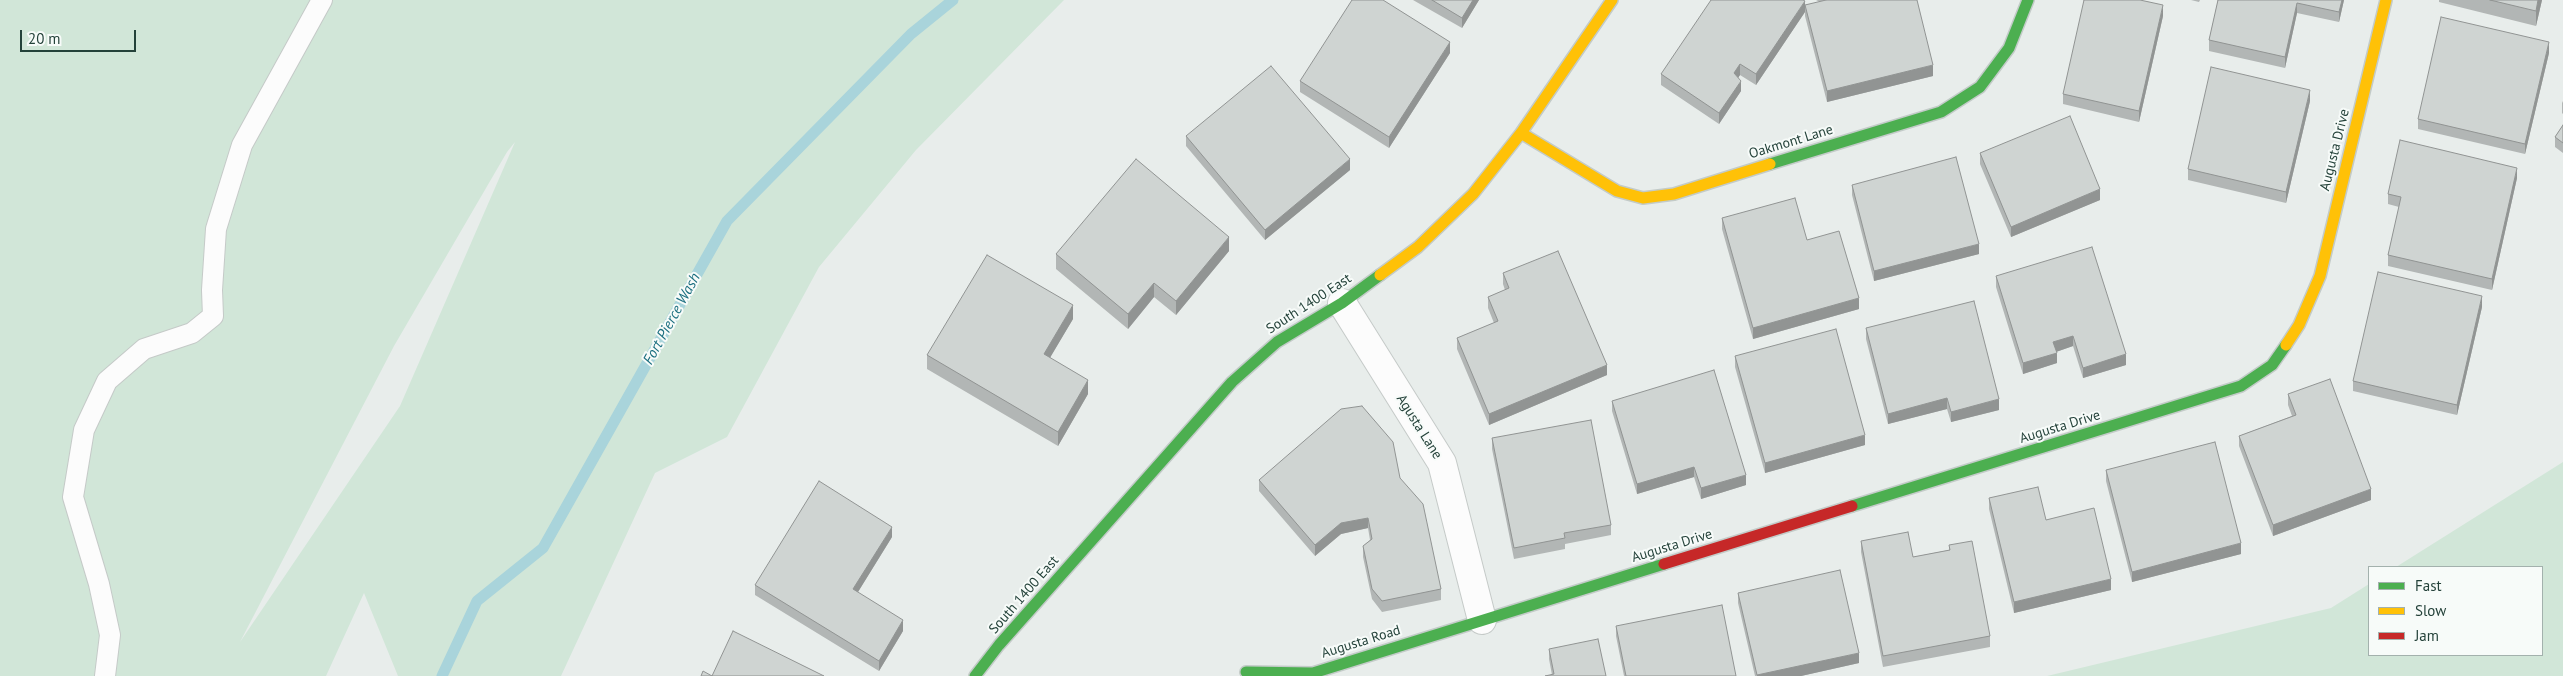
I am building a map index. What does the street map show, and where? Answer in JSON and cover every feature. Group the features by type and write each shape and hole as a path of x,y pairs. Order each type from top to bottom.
{"street":[{"name":"South 1400 East","path":"976,676 999,645 1232,382 1277,342 1342,303 1418,247 1473,194 1520,133 1612,0"},
{"name":"Oakmont Lane","path":"1520,133 1617,191 1643,198 1674,194 1940,112 1980,87 2009,48 2028,0"},
{"name":"Augusta Drive","path":"1482,620 2241,386 2272,365 2299,325 2320,276 2386,0"},
{"name":"Agusta Lane","path":"1342,303 1442,463 1482,620"},
{"name":"Augusta Road","path":"1246,672 1314,673 1482,620"}],"lane":[{"path":"105,676 110,635 99,584 73,497 84,430 107,381 144,349 192,333 213,316 212,290 216,229 242,145 322,0"}],"green space":[{"path":"0,0 1064,0 916,150 819,267 727,437 655,473 561,676 398,676 364,593 326,676 0,676","holes":["515,142 400,406 240,642 394,346 507,152"]},
{"path":"2563,462 2563,676 2047,676 2331,608 2368,585 2368,656 2543,656 2543,566 2398,566"}],"building":[{"path":"1352,0 1383,0 1450,42 1389,137 1300,81"},
{"path":"1432,0 1473,0 1462,18"},
{"path":"1711,0 1805,1 1756,74 1740,64 1734,73 1741,81 1719,113 1661,74"},
{"path":"1826,0 1917,0 1933,65 1827,91 1805,5"},
{"path":"2084,0 2140,0 2163,5 2139,111 2063,94"},
{"path":"2218,0 2342,0 2339,12 2297,3 2285,57 2209,40"},
{"path":"2490,0 2538,0 2536,11"},
{"path":"2441,17 2549,42 2525,144 2418,119"},
{"path":"1271,66 1350,159 1265,230 1186,136"},
{"path":"2211,67 2310,90 2286,192 2188,169"},
{"path":"2070,116 2100,189 2011,227 1980,153"},
{"path":"2563,125 2563,143 2555,137"},
{"path":"2400,140 2517,168 2492,279 2388,255 2401,197 2388,194"},
{"path":"1956,157 1979,244 1874,271 1852,185"},
{"path":"1136,159 1229,237 1176,301 1154,283 1128,314 1056,254"},
{"path":"1795,198 1807,240 1839,231 1859,298 1753,328 1722,218"},
{"path":"2092,247 2126,354 2083,368 2073,336 2053,342 2057,353 2023,363 1996,276"},
{"path":"1558,251 1607,365 1489,414 1457,338 1498,321 1488,297 1509,288 1503,273"},
{"path":"987,255 1073,305 1044,354 1088,380 1058,432 927,355"},
{"path":"2378,272 2482,296 2457,405 2353,381"},
{"path":"1974,301 1999,399 1951,412 1947,398 1888,414 1866,328"},
{"path":"1836,329 1865,435 1765,463 1735,356"},
{"path":"1714,370 1746,475 1701,488 1694,467 1637,484 1612,401"},
{"path":"2330,379 2371,489 2273,525 2239,436 2296,415 2288,394"},
{"path":"1362,406 1393,442 1400,478 1423,504 1441,589 1382,601 1372,589 1363,546 1372,539 1368,518 1341,523 1315,545 1259,480 1341,409"},
{"path":"1591,420 1611,525 1564,533 1565,538 1514,548 1492,438"},
{"path":"2215,442 2241,543 2132,572 2106,470"},
{"path":"819,481 892,527 853,589 903,620 879,661 755,585"},
{"path":"2038,487 2046,520 2094,508 2111,579 2014,602 1989,498"},
{"path":"1908,532 1913,557 1950,550 1949,545 1972,541 1990,636 1883,656 1861,541"},
{"path":"1840,570 1859,653 1757,675 1738,593"},
{"path":"1722,605 1736,676 1626,676 1616,626"},
{"path":"733,631 824,676 712,676"},
{"path":"1598,639 1606,676 1545,676 1554,674 1549,649"},
{"path":"703,671 712,676 701,676"}],"waterway":[{"name":"Fort Pierce Wash","path":"442,676 477,601 543,548 727,221 911,34 953,0"}],"traffic: fast":[{"path":"1770,164 1941,112 1980,87 2009,48 2028,0"},
{"path":"975,676 999,645 1232,382 1277,342 1342,303 1380,275"},
{"path":"1852,506 2241,386 2272,365 2286,345"},
{"path":"1246,672 1313,673 1664,564"}],"traffic: slow":[{"path":"1380,275 1418,247 1473,194 1521,133 1612,0"},
{"path":"2286,345 2299,325 2320,276 2386,0"},
{"path":"1521,133 1617,191 1643,198 1674,194 1770,164"}],"traffic: jam":[{"path":"1664,564 1852,506"}]}
